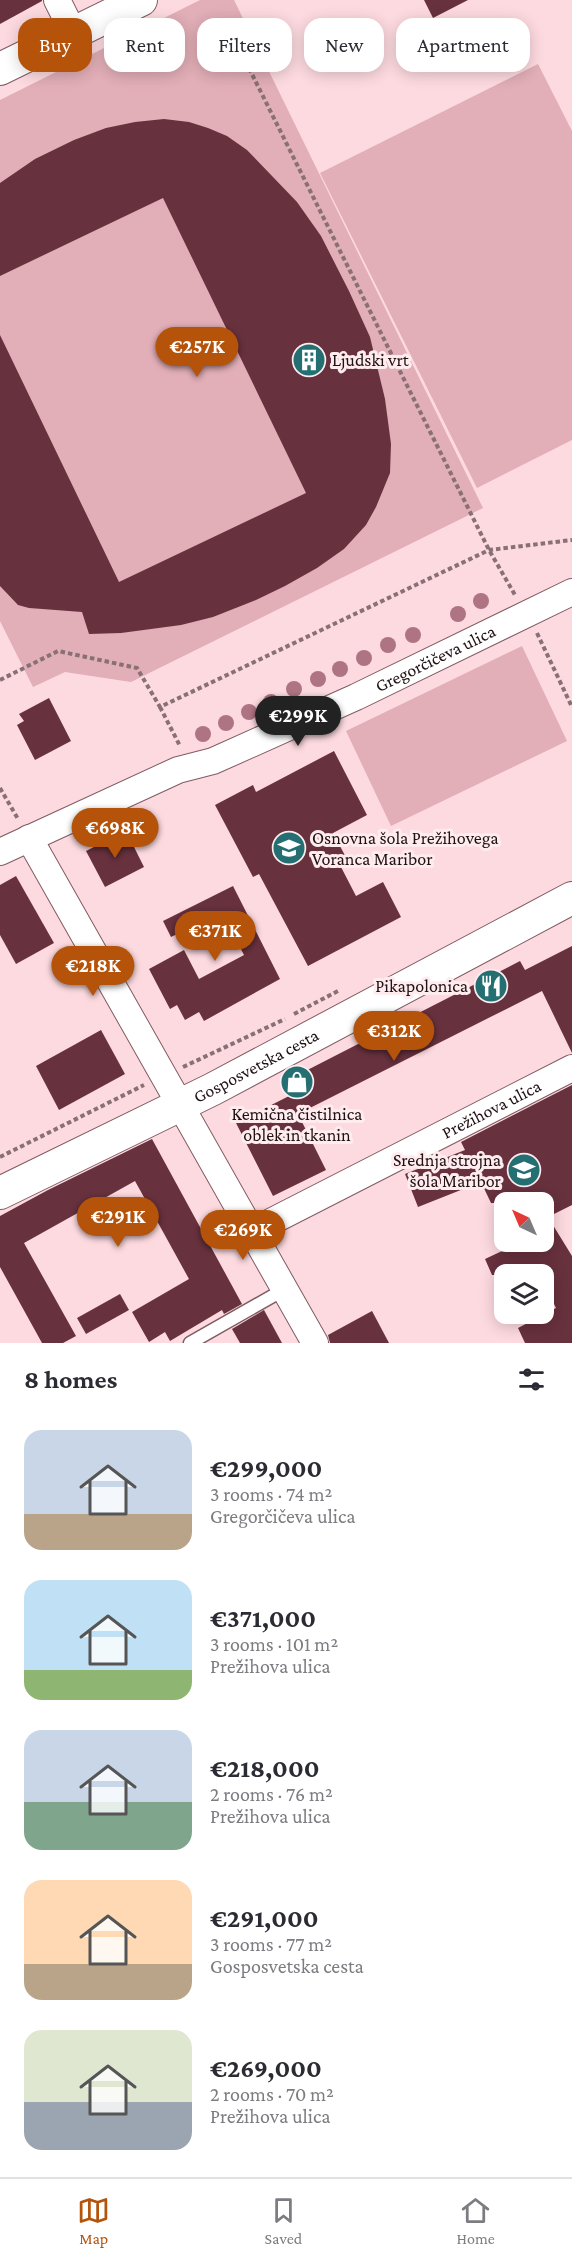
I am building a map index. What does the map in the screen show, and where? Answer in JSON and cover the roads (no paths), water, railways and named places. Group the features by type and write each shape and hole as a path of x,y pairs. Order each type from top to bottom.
{"street":[{"path":"57,0 66,18"},
{"path":"92,23 141,0"},
{"path":"0,69 18,60"},
{"name":"Gregorčičeva ulica","path":"0,852 189,766 223,757 356,697 572,592"},
{"path":"29,838 315,1343"},
{"name":"Gosposvetska cesta","path":"0,1193 179,1105 572,898"},
{"name":"Prežihova ulica","path":"251,1232 572,1068"}],"lane":[{"path":"190,1343 285,1289"}],"place":[{"name":"Ljudski vrt","path":"309,360"},
{"name":"Osnovna šola Prežihovega Voranca Maribor","path":"289,848"},
{"name":"Pikapolonica","path":"491,986"},
{"name":"Kemična čistilnica oblek in tkanin","path":"297,1082"},
{"name":"Srednja strojna šola Maribor","path":"524,1170"}]}
